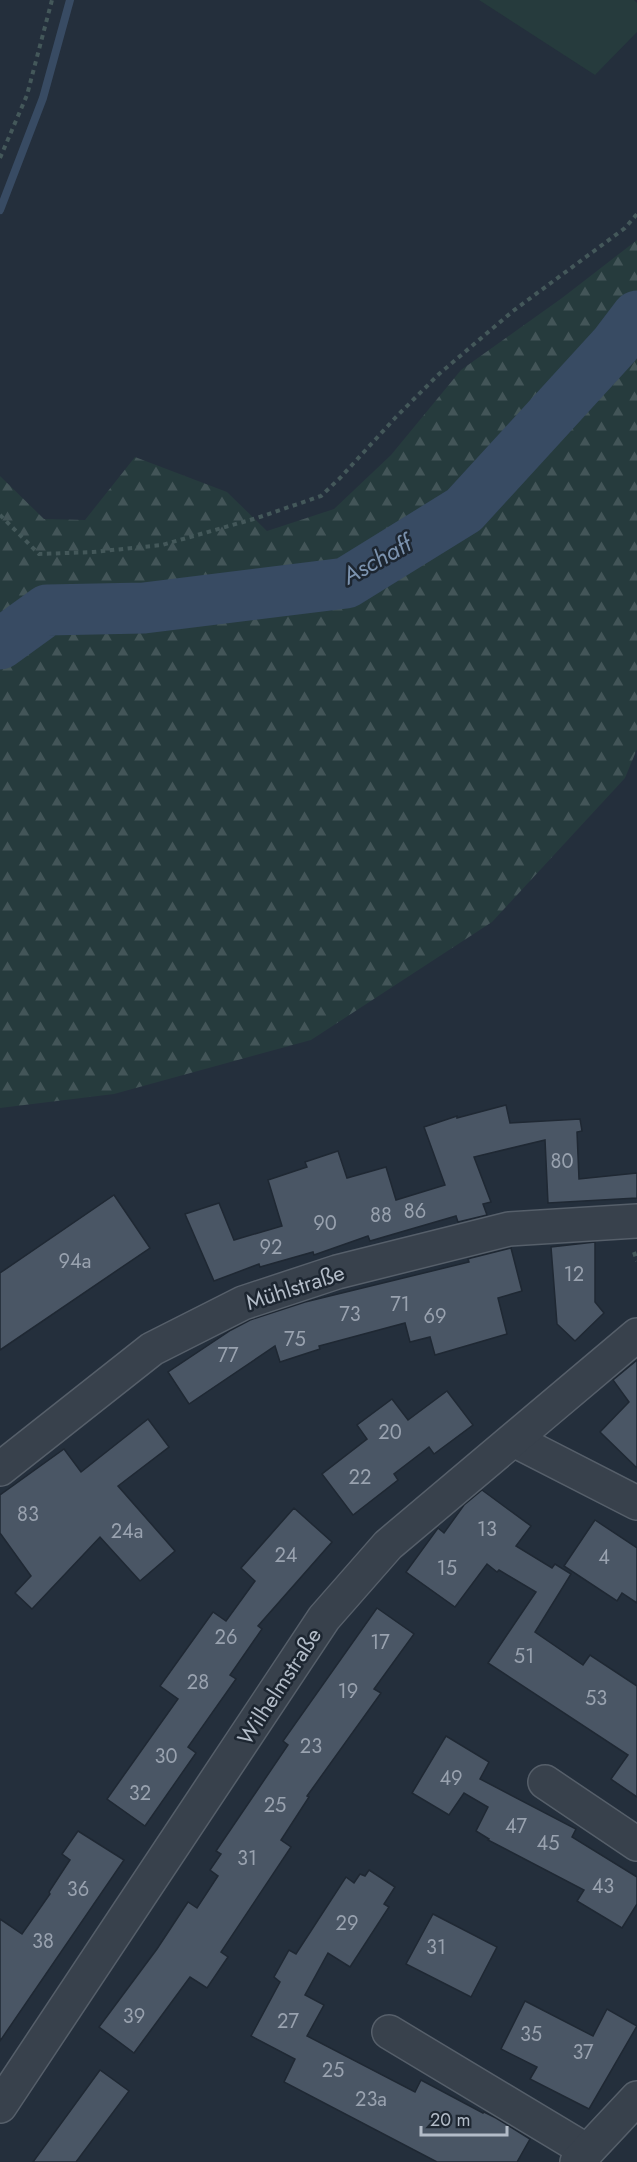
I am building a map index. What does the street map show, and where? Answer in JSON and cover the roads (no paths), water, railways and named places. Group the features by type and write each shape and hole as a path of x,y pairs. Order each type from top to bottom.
{"street":[{"name":"Mühlstraße","path":"0,1469 152,1348 243,1303 338,1272 508,1230 637,1221"},
{"name":"Wilhelmstraße","path":"0,2106 324,1618 388,1545 637,1335"},
{"path":"514,1440 637,1503"},
{"path":"545,1782 637,1844"},
{"path":"389,2032 582,2157 637,2098"}],"waterway":[{"path":"0,210 43,98 70,0"},
{"name":"Aschaff","path":"0,644 47,610 144,608 346,583 464,510 615,345 637,316"}]}
